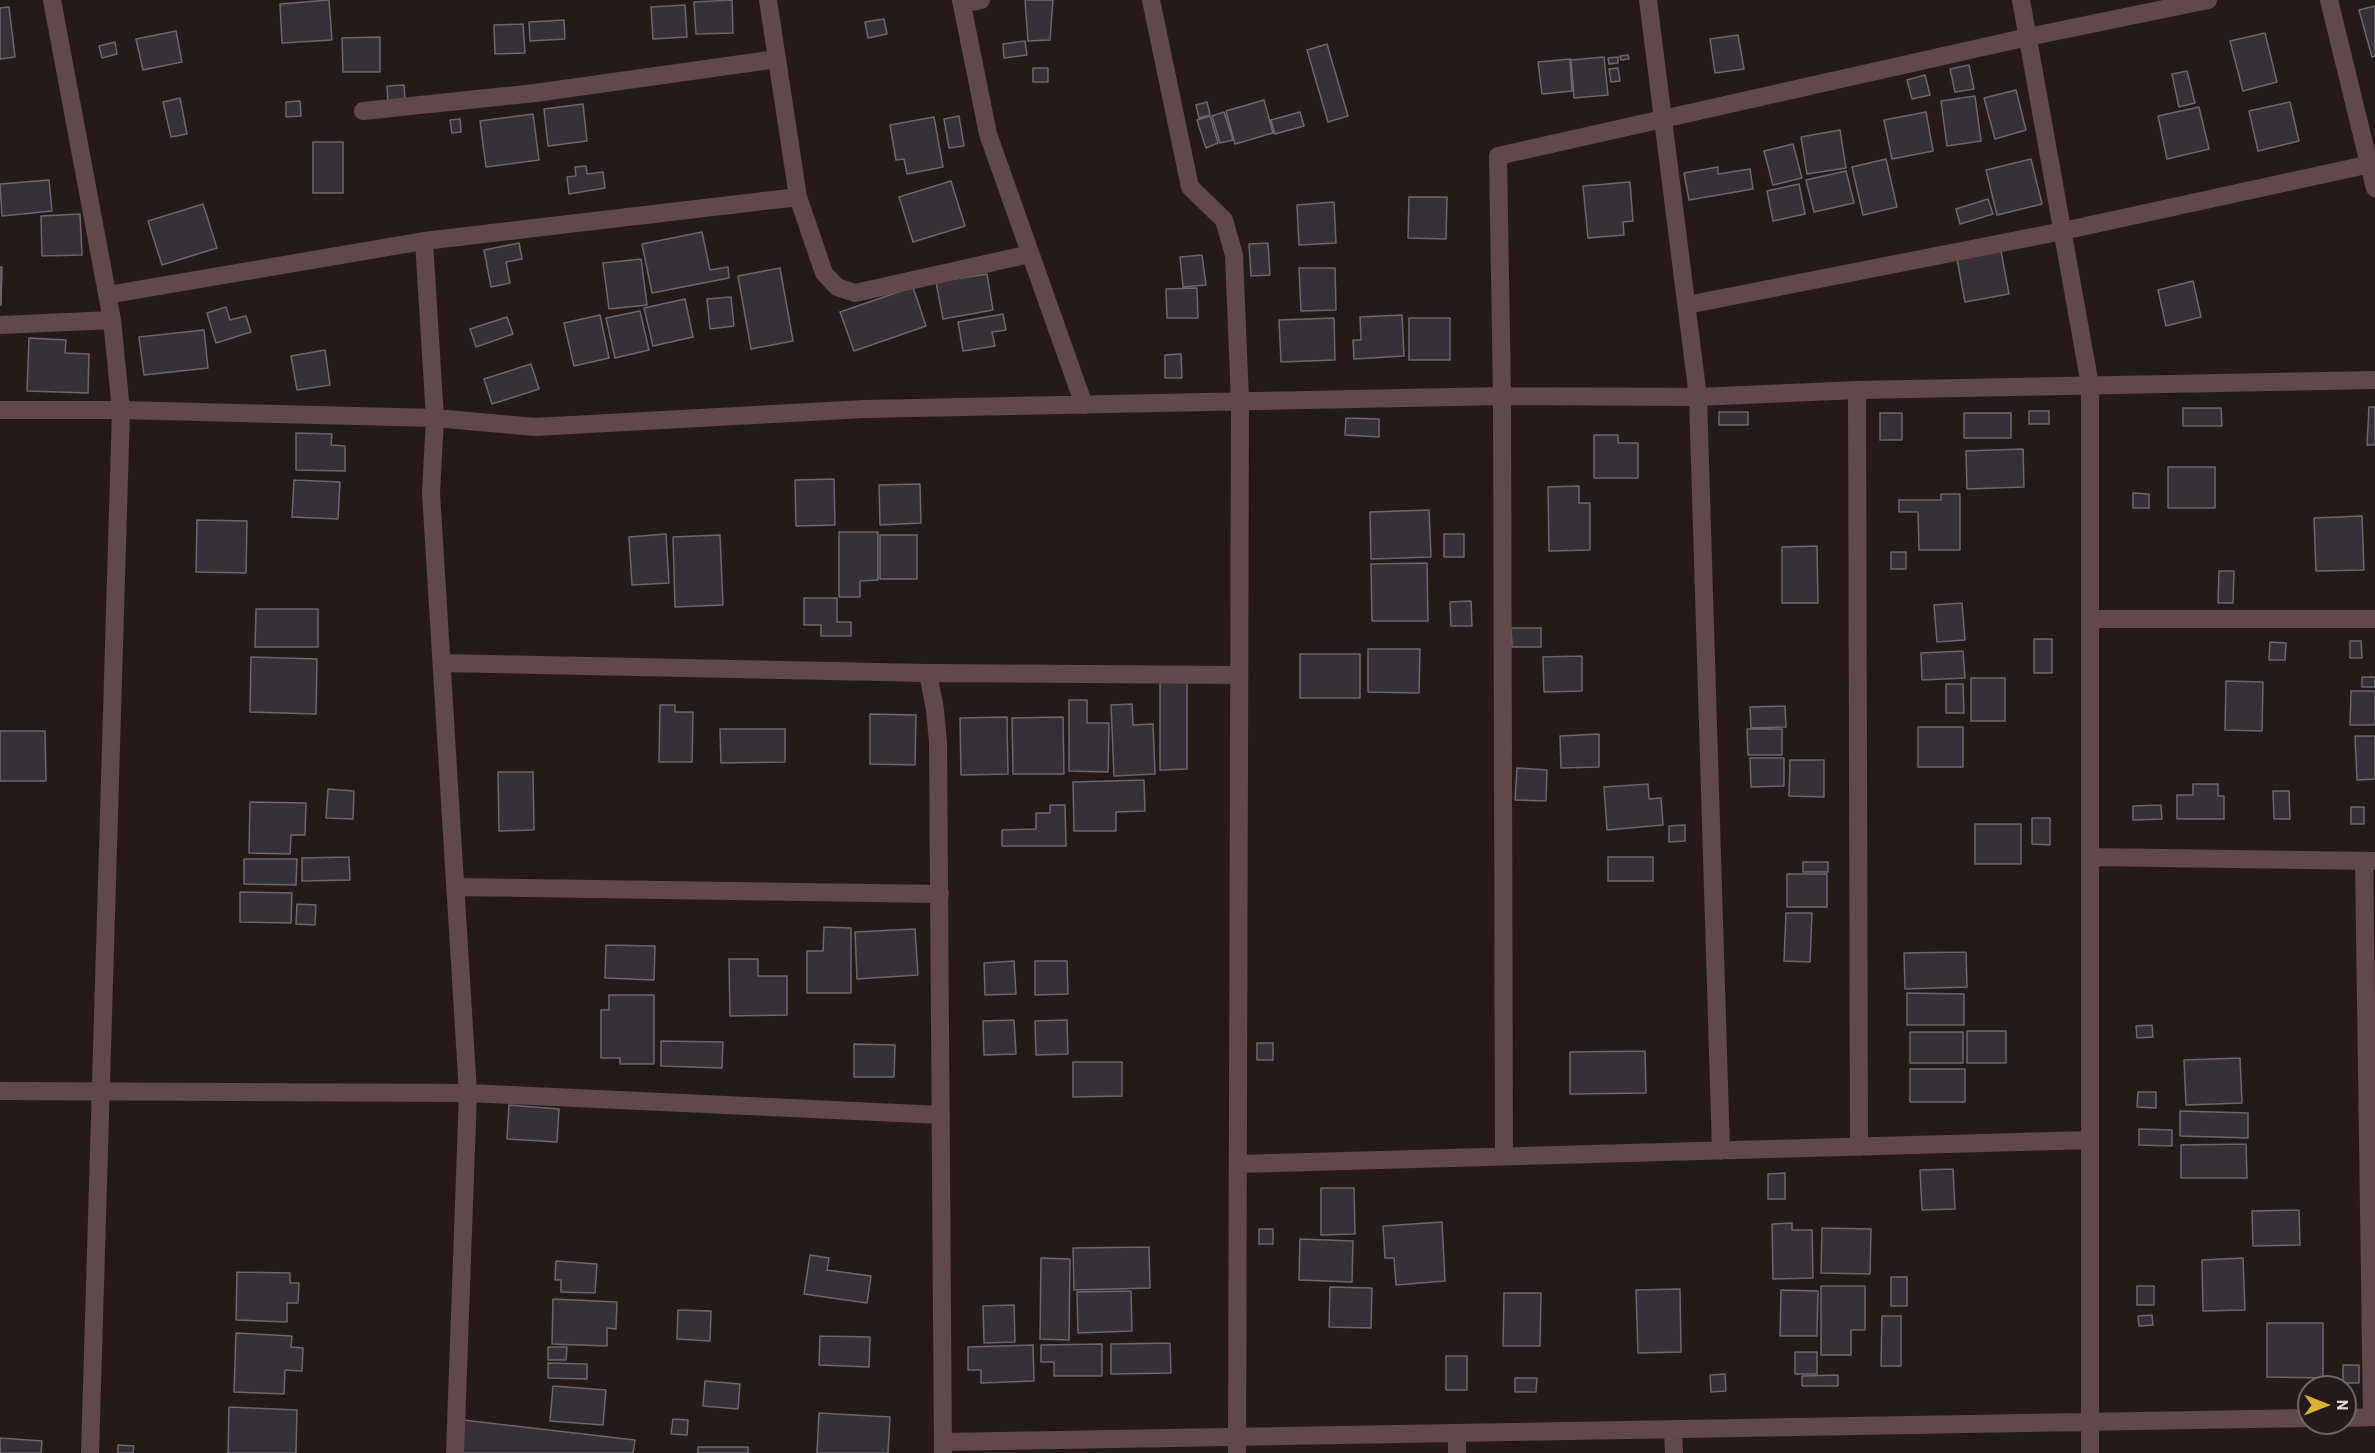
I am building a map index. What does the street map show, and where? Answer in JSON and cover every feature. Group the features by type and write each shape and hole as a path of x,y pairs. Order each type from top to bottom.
{"street":[{"path":"52,0 112,320 121,410 90,1453"},
{"path":"768,0 798,197 824,273 837,286 855,293 1030,254"},
{"path":"981,0 961,2 988,134 1084,405"},
{"path":"1151,0 1190,187 1224,220 1234,255 1240,401 1237,1445"},
{"path":"1648,0 1698,397 1721,1151"},
{"path":"2021,0 2090,385 2090,1453"},
{"path":"1504,1156 1502,396 1498,156 2028,37 2208,0"},
{"path":"2329,0 2372,164 2375,188"},
{"path":"363,111 535,93 777,58"},
{"path":"1687,305 2063,231 2372,164"},
{"path":"107,295 424,241 798,197"},
{"path":"424,241 435,418 431,493 468,1093 455,1453"},
{"path":"0,325 112,320"},
{"path":"0,410 121,410 435,418 535,427 864,409 1502,396 1698,397 1857,390 2375,380"},
{"path":"1857,390 1859,1146"},
{"path":"2090,619 2375,619"},
{"path":"442,663 928,674 1239,675"},
{"path":"928,674 938,742 943,1448 1237,1445 1457,1433 2297,1418"},
{"path":"2090,857 2370,861 2374,1417 2357,1418"},
{"path":"456,887 940,894"},
{"path":"0,1091 468,1093 941,1115"},
{"path":"1238,1164 2090,1140"},
{"path":"1673,1429 1674,1453"},
{"path":"1457,1433 1458,1453"}],"building":[{"path":"329,0 332,40 282,43 280,4"},
{"path":"732,0 733,33 696,34 694,2"},
{"path":"1025,0 1053,0 1050,40 1028,41"},
{"path":"685,5 687,37 653,39 651,7"},
{"path":"2375,6 2375,56 2372,57 2359,10"},
{"path":"9,7 15,57 0,59 0,8"},
{"path":"884,19 887,34 868,38 865,22"},
{"path":"564,20 565,39 530,41 529,22"},
{"path":"523,24 525,53 495,54 494,25"},
{"path":"176,31 182,62 143,70 136,39"},
{"path":"2265,33 2277,82 2243,91 2230,41"},
{"path":"1738,35 1744,69 1715,73 1710,39"},
{"path":"380,37 380,72 343,72 342,38"},
{"path":"1025,41 1027,55 1004,58 1003,44"},
{"path":"115,42 117,54 102,58 99,46"},
{"path":"1327,44 1348,116 1328,122 1307,50"},
{"path":"1628,55 1629,59 1621,60 1620,56"},
{"path":"1604,57 1608,95 1574,98 1571,60"},
{"path":"1618,57 1618,63 1609,64 1608,58"},
{"path":"1570,59 1572,91 1542,94 1538,62"},
{"path":"1969,65 1974,89 1955,92 1950,69"},
{"path":"1033,68 1048,68 1048,82 1033,82"},
{"path":"1618,68 1620,81 1611,82 1609,69"},
{"path":"2187,71 2195,103 2179,107 2172,74"},
{"path":"1925,75 1930,95 1912,99 1907,80"},
{"path":"404,85 405,101 388,103 387,86"},
{"path":"2016,90 2026,130 1995,139 1984,98"},
{"path":"1975,96 1981,141 1947,146 1941,101"},
{"path":"180,98 187,134 171,137 163,102"},
{"path":"1264,100 1273,133 1235,144 1226,111"},
{"path":"300,101 301,116 286,117 286,102"},
{"path":"1207,102 1210,115 1199,118 1196,105"},
{"path":"2290,102 2299,141 2258,151 2249,111"},
{"path":"583,104 587,141 548,146 544,109"},
{"path":"2199,107 2209,149 2167,159 2158,116"},
{"path":"1224,112 1233,140 1220,143 1212,116"},
{"path":"1300,112 1304,126 1275,134 1271,120"},
{"path":"1926,112 1933,151 1892,159 1884,120"},
{"path":"533,114 539,160 486,167 480,121"},
{"path":"959,116 964,146 949,148 944,119"},
{"path":"1210,116 1218,143 1206,148 1197,120"},
{"path":"934,117 943,167 907,174 904,159 896,160 890,125"},
{"path":"460,119 461,132 452,133 450,120"},
{"path":"1840,130 1846,168 1807,174 1801,137"},
{"path":"313,142 343,142 343,193 313,193"},
{"path":"1793,144 1802,178 1773,185 1764,151"},
{"path":"1886,159 1897,207 1863,215 1852,167"},
{"path":"2031,159 2042,204 1997,215 1986,170"},
{"path":"586,166 587,174 603,172 605,188 569,194 567,177 576,176 575,167"},
{"path":"1718,167 1718,174 1750,169 1753,189 1689,200 1684,173"},
{"path":"1846,171 1854,203 1814,212 1806,180"},
{"path":"49,180 52,211 2,216 0,184"},
{"path":"951,181 965,226 913,242 899,197"},
{"path":"1630,182 1633,221 1623,222 1624,235 1588,238 1583,186"},
{"path":"1799,184 1805,214 1773,221 1767,191"},
{"path":"1409,197 1447,197 1446,239 1408,238"},
{"path":"1988,199 1993,214 1960,224 1956,209"},
{"path":"1334,202 1336,243 1299,245 1297,205"},
{"path":"203,204 217,248 162,265 148,221"},
{"path":"80,214 82,255 42,256 41,216"},
{"path":"702,232 710,270 728,267 729,278 652,293 642,244"},
{"path":"519,243 522,259 506,262 510,283 491,287 484,250"},
{"path":"1268,243 1270,275 1251,276 1249,244"},
{"path":"2001,251 2009,294 1965,302 1957,259"},
{"path":"1202,255 1206,285 1183,287 1180,257"},
{"path":"641,259 647,305 609,309 603,263"},
{"path":"0,267 2,267 1,305 0,305"},
{"path":"780,268 793,341 751,349 738,276"},
{"path":"1299,268 1335,268 1336,310 1301,311"},
{"path":"987,274 993,310 943,319 936,282"},
{"path":"2193,281 2201,317 2166,326 2158,290"},
{"path":"913,287 926,326 854,351 840,312"},
{"path":"1197,288 1198,318 1167,318 1166,289"},
{"path":"731,297 734,326 710,329 707,299"},
{"path":"685,299 693,337 653,346 644,308"},
{"path":"226,307 230,320 246,316 251,332 216,343 207,313"},
{"path":"640,311 649,350 615,358 606,318"},
{"path":"1003,314 1006,330 992,332 995,346 963,351 958,322"},
{"path":"600,315 609,358 574,366 564,323"},
{"path":"1402,315 1404,356 1354,359 1353,340 1361,340 1360,317"},
{"path":"507,317 513,334 476,347 470,329"},
{"path":"1334,318 1335,360 1281,362 1279,320"},
{"path":"1409,318 1450,318 1450,360 1409,360"},
{"path":"204,330 208,368 144,375 139,337"},
{"path":"29,338 66,340 65,353 89,354 88,393 27,391"},
{"path":"325,350 330,385 297,390 291,356"},
{"path":"1181,354 1182,378 1165,378 1165,355"},
{"path":"531,364 539,389 492,404 484,379"},
{"path":"2369,407 2375,407 2375,445 2367,445"},
{"path":"2183,408 2221,408 2222,426 2183,426"},
{"path":"2029,411 2049,411 2049,424 2029,424"},
{"path":"1719,412 1748,412 1748,425 1719,425"},
{"path":"1880,413 1902,413 1902,440 1880,440"},
{"path":"1964,413 2011,413 2011,438 1964,438"},
{"path":"1346,418 1379,419 1379,437 1345,435"},
{"path":"296,433 332,434 331,445 345,446 345,471 296,470"},
{"path":"1594,435 1618,435 1618,443 1638,443 1638,478 1594,478"},
{"path":"2023,449 2024,487 1967,489 1966,451"},
{"path":"2168,467 2215,467 2215,508 2168,508"},
{"path":"834,479 835,525 796,526 795,480"},
{"path":"294,480 340,482 338,519 292,517"},
{"path":"920,484 921,523 880,525 879,485"},
{"path":"1579,486 1579,503 1590,503 1590,550 1549,551 1548,487"},
{"path":"2133,493 2149,494 2149,508 2133,508"},
{"path":"1941,494 1960,494 1960,550 1919,550 1918,512 1899,512 1899,500 1941,500"},
{"path":"1429,510 1431,557 1371,559 1370,512"},
{"path":"2362,516 2364,570 2316,571 2314,518"},
{"path":"197,520 247,521 246,573 196,572"},
{"path":"839,532 878,532 878,580 860,581 860,597 839,597"},
{"path":"666,534 669,583 632,585 629,537"},
{"path":"1444,534 1464,534 1464,557 1444,557"},
{"path":"720,535 723,605 675,607 673,537"},
{"path":"880,535 917,535 917,579 880,579"},
{"path":"1817,546 1818,603 1782,603 1782,547"},
{"path":"1891,552 1906,552 1906,569 1891,569"},
{"path":"1427,563 1428,621 1372,621 1371,564"},
{"path":"2219,571 2234,571 2233,603 2218,603"},
{"path":"804,598 837,598 837,622 851,622 851,636 821,636 821,625 804,625"},
{"path":"1471,601 1472,626 1451,626 1450,602"},
{"path":"1962,603 1965,640 1937,642 1934,605"},
{"path":"256,609 318,609 318,647 255,647"},
{"path":"1511,628 1541,628 1541,647 1512,647"},
{"path":"2034,639 2052,639 2052,673 2034,673"},
{"path":"2350,641 2361,641 2362,658 2350,658"},
{"path":"2270,642 2286,643 2285,660 2269,660"},
{"path":"1368,649 1420,649 1419,693 1368,692"},
{"path":"1963,651 1965,678 1922,680 1921,653"},
{"path":"1300,654 1360,654 1360,698 1300,698"},
{"path":"1582,656 1582,691 1544,692 1543,657"},
{"path":"251,657 317,659 316,714 250,712"},
{"path":"2362,677 2375,677 2375,687 2362,687"},
{"path":"1971,678 2005,678 2005,721 1971,721"},
{"path":"1160,680 1187,680 1187,769 1160,770"},
{"path":"2226,681 2263,682 2262,731 2225,730"},
{"path":"1946,684 1963,684 1964,713 1946,713"},
{"path":"2351,691 2375,691 2375,725 2350,725"},
{"path":"1069,700 1087,700 1087,723 1109,723 1108,772 1069,771"},
{"path":"1132,704 1133,725 1153,724 1155,774 1114,776 1111,705"},
{"path":"660,705 675,705 675,712 693,712 692,762 659,762"},
{"path":"1785,706 1786,727 1751,728 1750,707"},
{"path":"870,714 916,715 915,765 870,764"},
{"path":"1007,717 1008,774 961,775 960,718"},
{"path":"1063,717 1064,774 1013,774 1012,718"},
{"path":"1918,727 1963,727 1963,767 1918,767"},
{"path":"720,729 785,729 785,762 721,763"},
{"path":"1747,729 1782,729 1782,755 1748,755"},
{"path":"0,731 45,731 46,781 0,781"},
{"path":"1599,734 1599,767 1561,768 1560,736"},
{"path":"2355,736 2375,736 2375,779 2357,780"},
{"path":"1750,758 1784,758 1784,786 1751,787"},
{"path":"1790,760 1824,760 1824,797 1789,796"},
{"path":"1517,768 1547,770 1546,801 1515,800"},
{"path":"498,772 533,772 534,830 499,831"},
{"path":"1144,780 1145,811 1116,812 1116,831 1074,831 1073,782"},
{"path":"1648,784 1649,799 1661,798 1663,825 1607,830 1604,787"},
{"path":"2193,784 2218,784 2218,796 2224,796 2224,819 2177,819 2177,795 2193,795"},
{"path":"328,789 354,791 353,819 326,818"},
{"path":"2273,791 2289,791 2290,819 2274,819"},
{"path":"250,802 306,803 305,835 291,835 290,854 249,853"},
{"path":"1050,805 1065,805 1066,846 1002,846 1002,830 1036,829 1036,813 1050,813"},
{"path":"2161,805 2162,819 2133,820 2133,806"},
{"path":"2351,807 2364,807 2364,824 2351,824"},
{"path":"2032,818 2050,818 2050,845 2032,844"},
{"path":"1975,824 2021,824 2021,864 1975,864"},
{"path":"1685,825 1685,841 1669,842 1669,826"},
{"path":"349,857 350,880 302,881 302,858"},
{"path":"1608,857 1653,857 1653,881 1608,881"},
{"path":"244,859 297,859 296,885 244,884"},
{"path":"1803,862 1828,862 1828,872 1803,872"},
{"path":"1787,874 1827,874 1827,907 1787,907"},
{"path":"240,892 292,893 291,923 240,922"},
{"path":"297,904 316,905 315,925 296,924"},
{"path":"1786,913 1812,913 1810,962 1784,961"},
{"path":"824,927 851,928 851,993 807,993 807,951 823,951"},
{"path":"915,929 918,975 857,979 855,932"},
{"path":"606,945 655,946 654,980 605,978"},
{"path":"1966,952 1967,987 1905,989 1904,953"},
{"path":"729,959 758,959 758,976 787,976 787,1015 730,1016"},
{"path":"1014,961 1016,994 985,995 984,963"},
{"path":"1035,961 1067,961 1068,994 1035,995"},
{"path":"1907,993 1964,994 1964,1025 1907,1025"},
{"path":"609,995 654,995 654,1064 620,1064 620,1058 601,1058 601,1010 609,1010"},
{"path":"1014,1020 1016,1054 984,1055 983,1021"},
{"path":"1067,1020 1068,1054 1036,1055 1035,1021"},
{"path":"2152,1025 2153,1037 2137,1038 2136,1026"},
{"path":"1967,1031 2006,1031 2006,1063 1967,1063"},
{"path":"1910,1032 1963,1032 1963,1063 1910,1063"},
{"path":"661,1041 723,1042 722,1068 661,1066"},
{"path":"1257,1043 1273,1043 1273,1060 1257,1060"},
{"path":"854,1044 895,1045 894,1077 854,1077"},
{"path":"1645,1051 1646,1093 1570,1094 1570,1052"},
{"path":"2240,1058 2242,1103 2186,1105 2184,1060"},
{"path":"1073,1062 1122,1062 1122,1096 1073,1097"},
{"path":"1910,1069 1965,1069 1965,1102 1910,1102"},
{"path":"2138,1092 2156,1092 2156,1108 2137,1107"},
{"path":"509,1105 559,1109 557,1142 507,1139"},
{"path":"2180,1111 2248,1113 2248,1138 2180,1136"},
{"path":"2139,1129 2172,1130 2172,1146 2139,1145"},
{"path":"2246,1144 2247,1178 2181,1178 2181,1145"},
{"path":"1953,1169 1955,1209 1922,1210 1920,1170"},
{"path":"1785,1173 1785,1199 1768,1199 1768,1174"},
{"path":"1321,1188 1354,1188 1355,1234 1321,1235"},
{"path":"2299,1210 2300,1245 2253,1246 2252,1211"},
{"path":"1442,1222 1445,1281 1396,1285 1394,1258 1385,1258 1383,1226"},
{"path":"1792,1223 1792,1230 1812,1230 1813,1278 1773,1279 1772,1224"},
{"path":"1822,1228 1871,1229 1870,1274 1821,1273"},
{"path":"1259,1229 1273,1229 1273,1244 1259,1244"},
{"path":"1300,1239 1353,1241 1352,1282 1299,1280"},
{"path":"1149,1247 1150,1288 1074,1290 1073,1248"},
{"path":"810,1255 829,1258 827,1270 871,1276 867,1303 804,1294"},
{"path":"1041,1258 1070,1259 1069,1340 1040,1339"},
{"path":"2243,1258 2245,1310 2203,1311 2202,1260"},
{"path":"556,1261 597,1264 595,1293 561,1292 561,1280 555,1280"},
{"path":"237,1272 290,1273 290,1283 299,1283 298,1303 287,1303 287,1322 236,1320"},
{"path":"1891,1277 1907,1277 1907,1306 1891,1306"},
{"path":"1821,1286 1865,1286 1865,1330 1851,1330 1851,1355 1821,1355"},
{"path":"2137,1286 2154,1286 2154,1305 2137,1305"},
{"path":"1330,1287 1372,1288 1371,1328 1329,1327"},
{"path":"1680,1289 1681,1352 1638,1353 1636,1290"},
{"path":"1781,1290 1818,1291 1817,1336 1780,1336"},
{"path":"1131,1291 1132,1331 1078,1333 1077,1292"},
{"path":"1504,1293 1541,1293 1540,1346 1503,1346"},
{"path":"553,1299 617,1302 616,1329 607,1328 607,1346 552,1344"},
{"path":"1014,1305 1015,1342 984,1343 983,1306"},
{"path":"678,1310 711,1311 710,1341 677,1339"},
{"path":"2152,1315 2153,1325 2139,1326 2138,1316"},
{"path":"1882,1316 1901,1316 1901,1366 1881,1366"},
{"path":"2267,1323 2323,1323 2323,1375 2267,1377"},
{"path":"236,1333 292,1336 291,1347 303,1348 302,1371 285,1370 284,1394 234,1392"},
{"path":"820,1336 870,1337 869,1367 819,1365"},
{"path":"1170,1343 1171,1373 1111,1374 1111,1344"},
{"path":"1102,1344 1102,1376 1054,1376 1054,1362 1041,1362 1041,1345"},
{"path":"1033,1345 1034,1381 981,1383 981,1370 968,1370 968,1347"},
{"path":"548,1347 567,1347 566,1360 548,1360"},
{"path":"1795,1352 1817,1352 1817,1374 1795,1374"},
{"path":"1446,1356 1467,1356 1467,1390 1446,1390"},
{"path":"548,1363 587,1364 587,1379 548,1378"},
{"path":"2343,1365 2359,1365 2359,1383 2357,1383 2357,1375 2343,1375"},
{"path":"1725,1374 1726,1391 1711,1392 1710,1375"},
{"path":"1838,1375 1838,1386 1802,1386 1802,1376"},
{"path":"1515,1378 1537,1378 1536,1392 1515,1392"},
{"path":"705,1381 740,1384 738,1409 703,1406"},
{"path":"553,1386 606,1390 603,1425 550,1421"},
{"path":"229,1407 297,1410 296,1453 228,1453"},
{"path":"819,1413 890,1417 888,1453 817,1453"},
{"path":"673,1419 688,1420 687,1435 671,1434"},
{"path":"463,1420 635,1440 633,1453 459,1453"},
{"path":"0,1438 42,1441 41,1453 0,1453"},
{"path":"118,1445 134,1446 133,1453 118,1453"},
{"path":"698,1447 748,1447 748,1453 698,1453"}]}
